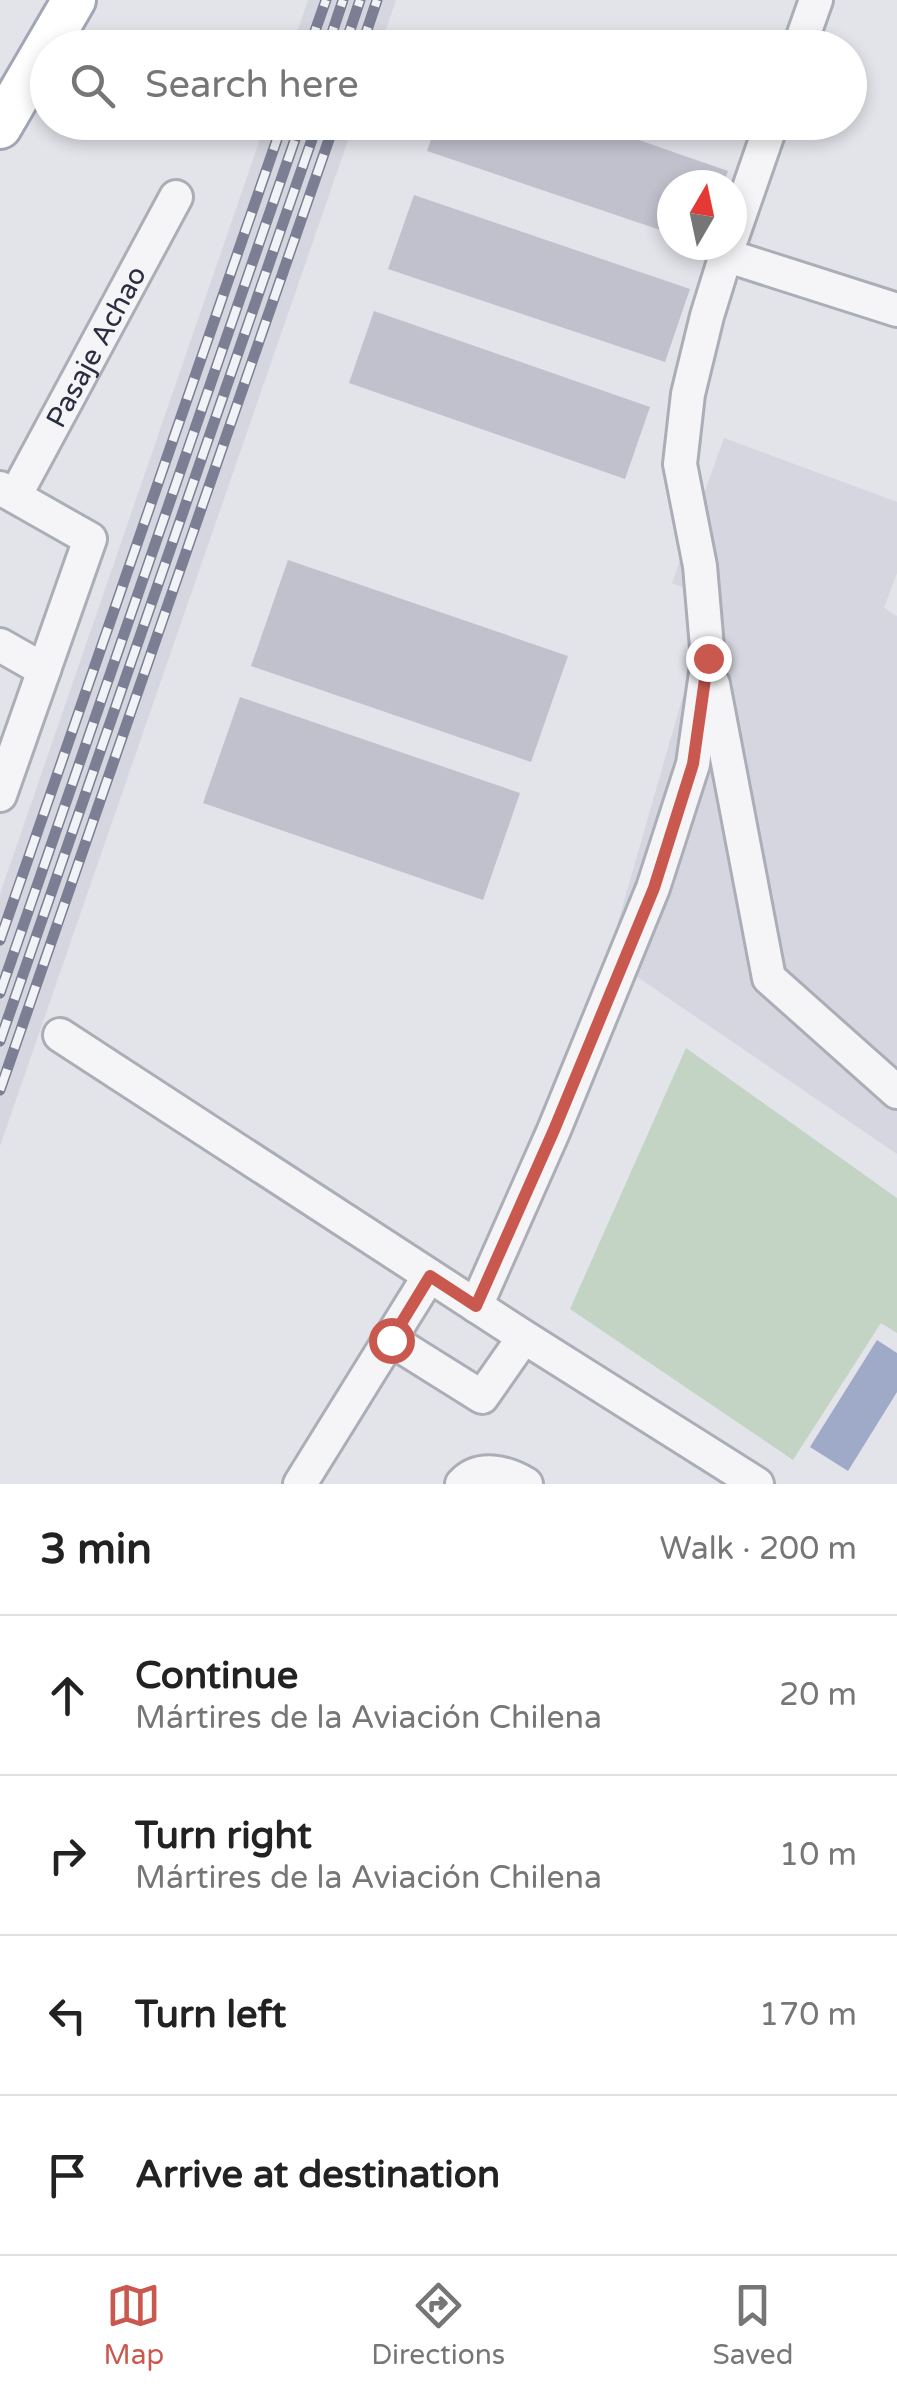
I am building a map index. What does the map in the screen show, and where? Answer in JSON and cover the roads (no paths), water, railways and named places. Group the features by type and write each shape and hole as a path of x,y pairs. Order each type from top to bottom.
{"main road":[{"path":"56,30 74,0"},
{"path":"0,126 30,75"}],"street":[{"path":"805,30 816,0"},
{"path":"747,194 766,140"},
{"name":"Pasaje Achao","path":"44,670 90,539 7,492 176,197"},
{"path":"747,253 897,310"},
{"path":"724,260 706,316 688,394 680,464 700,566 708,658 769,978 897,1092"},
{"path":"0,645 44,670 0,795"},
{"path":"476,1306 654,888 693,764 708,658"},
{"path":"60,1035 757,1484"},
{"path":"300,1484 430,1276"},
{"path":"391,1340 482,1397 524,1337"},
{"path":"462,1484 468,1477 486,1471 515,1477 526,1484"}],"water":[{"path":"877,1340 897,1353 897,1392 848,1471 810,1447"}],"railway":[{"path":"315,30 326,0"},
{"path":"333,30 343,0"},
{"path":"350,30 360,0"},
{"path":"367,30 377,0"},
{"path":"0,940 277,140"},
{"path":"0,993 295,140"},
{"path":"0,1041 312,140"},
{"path":"0,1090 329,140"}]}
